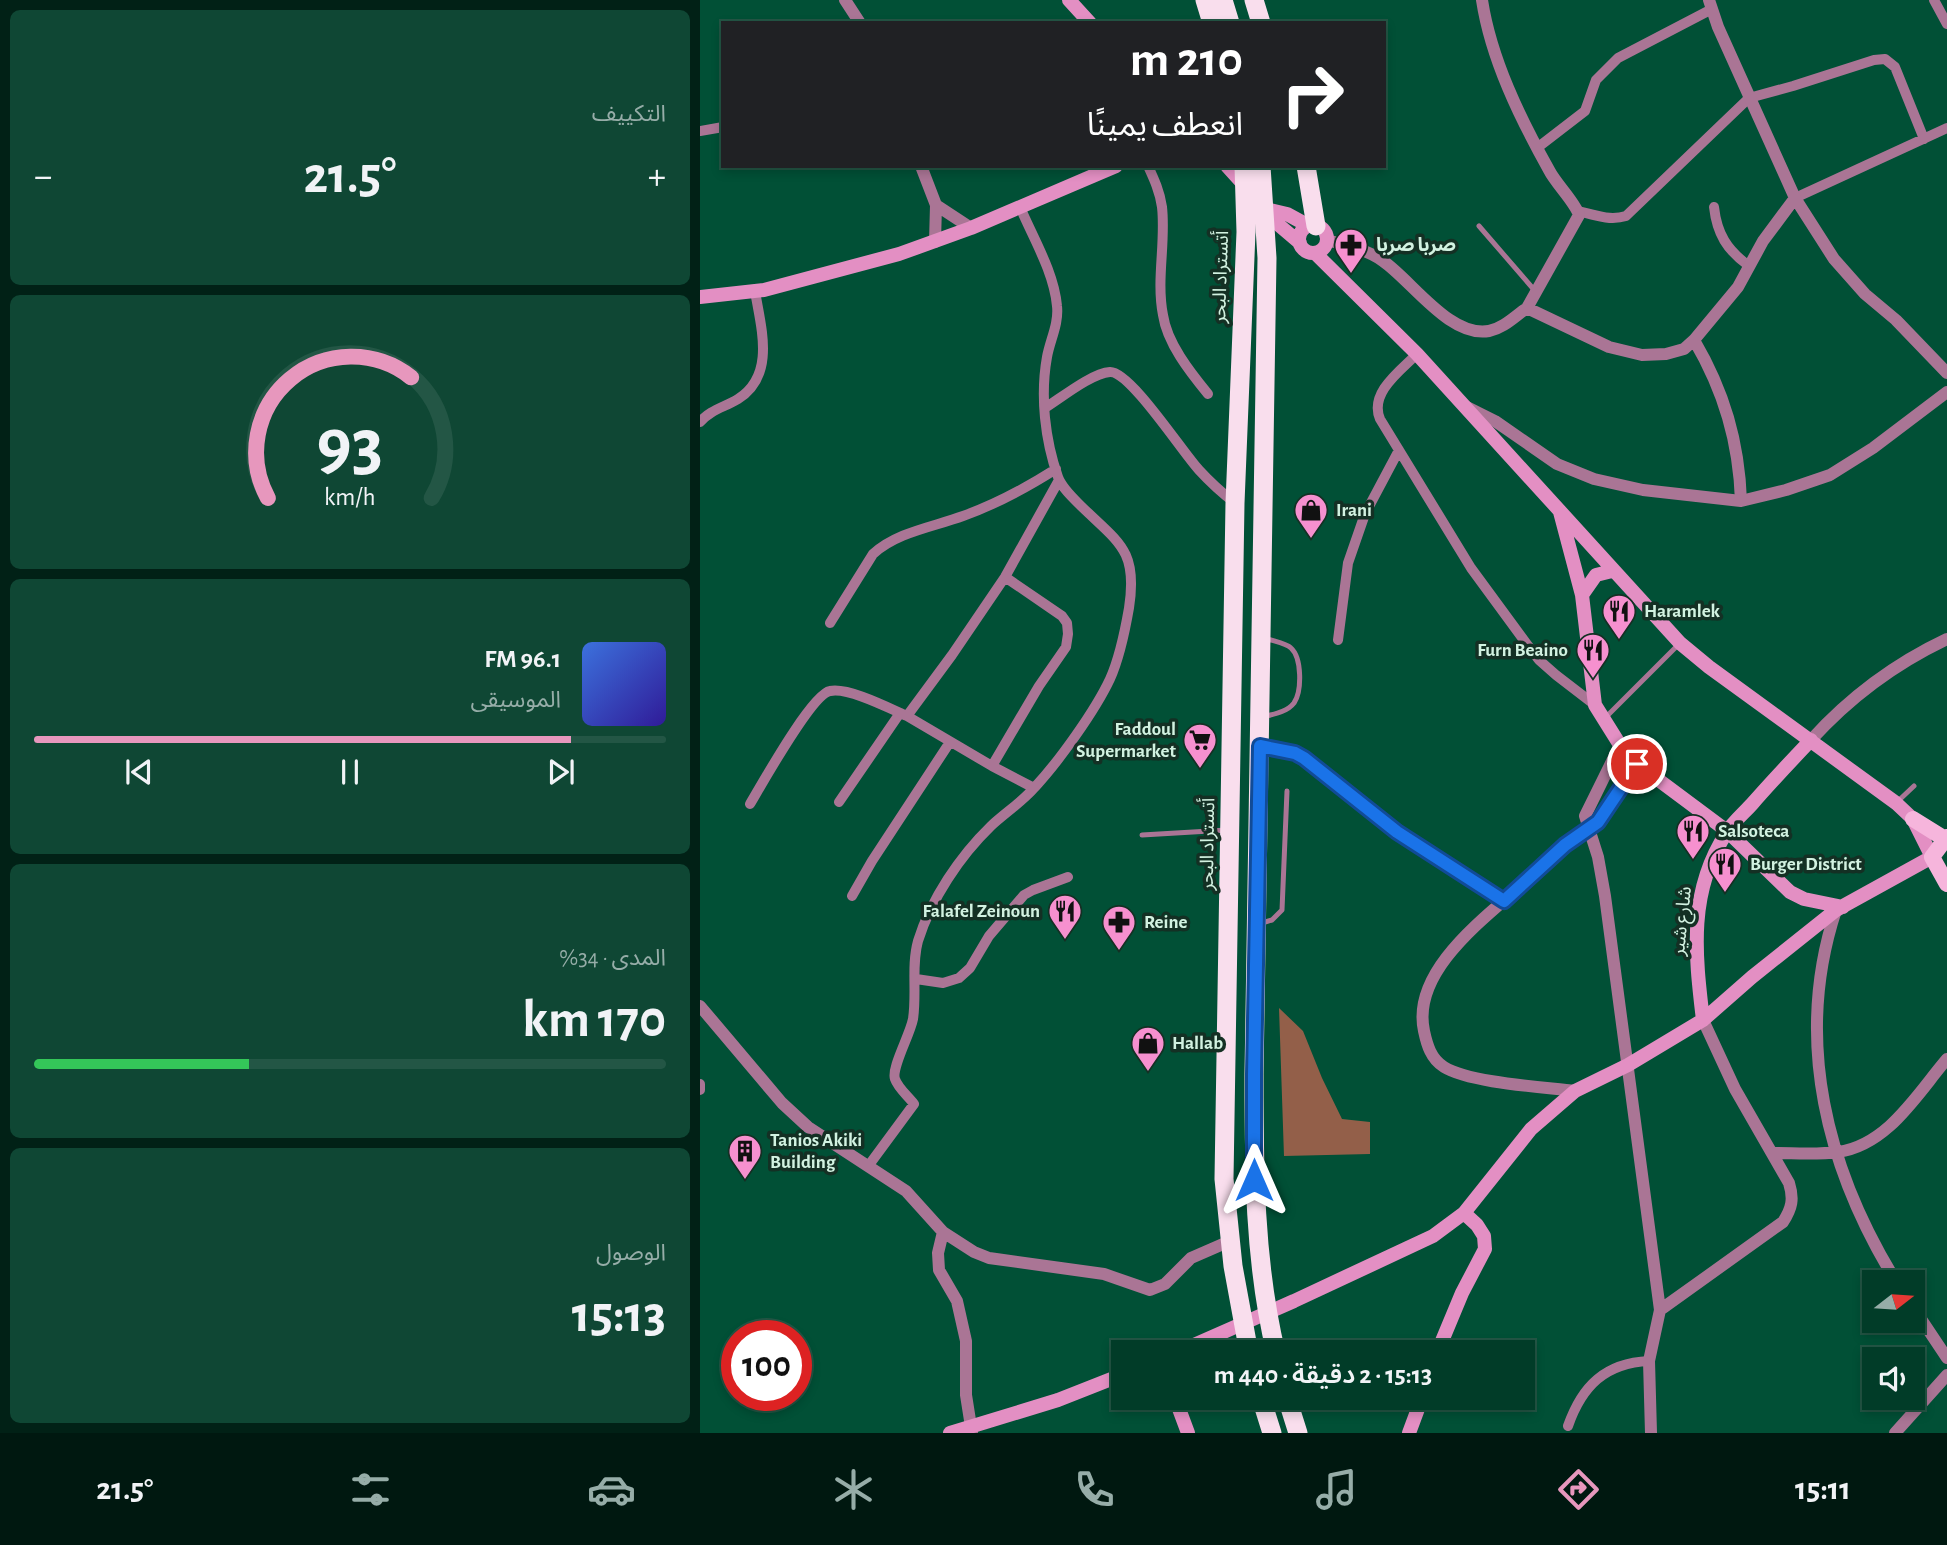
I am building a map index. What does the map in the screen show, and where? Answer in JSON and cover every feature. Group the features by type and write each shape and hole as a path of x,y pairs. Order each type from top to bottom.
{"highway":[{"path":"1205,0 1211,21"},
{"path":"1223,0 1229,21"},
{"path":"1254,0 1260,21"},
{"name":"أتستراد البحر","path":"1244,168 1247,232 1235,503 1224,1179 1230,1241 1247,1340"},
{"path":"1261,168 1267,267 1254,1180 1258,1245 1274,1340"},
{"path":"1306,168 1317,231"},
{"path":"1265,1410 1272,1433"},
{"path":"1291,1410 1298,1433"}],"main road":[{"path":"1069,0 1088,21"},
{"path":"700,297 755,291 935,242 1111,168"},
{"path":"1205,1340 1433,1236 1464,1213 1531,1129 1575,1091 1628,1065 1703,1020 1752,976 1840,908 1933,857 1946,838 1913,819 1896,803 1679,643 1417,354 1315,253 1306,251 1280,226 1270,211 1229,168"},
{"path":"1270,211 1287,214 1317,231 1323,249 1315,253"},
{"path":"1300,243 1301,233 1317,231"},
{"path":"1559,508 1582,595 1595,705 1620,746 1637,764 1727,831 1790,892 1804,899 1840,908"},
{"path":"1582,595 1596,575 1612,571"},
{"name":"شارع شير","path":"1703,1020 1695,958 1698,911 1708,870 1727,831 1811,740"},
{"path":"1913,819 1947,884"},
{"path":"1442,1340 1461,1293 1485,1249 1484,1236 1478,1225 1464,1213"},
{"path":"950,1433 971,1430 1111,1379"},
{"path":"1179,1410 1188,1433"},
{"path":"1409,1433 1418,1410"}],"street":[{"path":"845,0 859,21"},
{"path":"1482,0 1493,46 1515,102 1555,182 1578,211 1618,219 1626,216 1749,97 1793,86 1858,63 1885,60 1895,67 1924,139"},
{"path":"1934,0 1947,24"},
{"path":"1537,148 1585,111 1595,80 1618,58 1711,5 1717,27 1795,198 1834,259 1865,294 1896,320 1947,373"},
{"path":"700,131 721,127"},
{"path":"1527,308 1609,347 1642,355 1666,354 1684,349 1738,287 1763,241 1795,198 1947,128"},
{"path":"922,168 936,205 935,242"},
{"path":"1149,168 1162,206 1163,316 1174,343 1208,394"},
{"path":"936,205 971,228"},
{"path":"1714,207 1721,238 1732,253 1749,266"},
{"path":"869,1165 914,1104 893,1075 909,1037 916,998 915,958 918,940 947,881 982,836 1034,788 1101,697 1111,677 1121,645 1132,583 1131,567 1125,551 1071,496 1058,474 1046,433 1044,375 1056,324 1057,307 1053,286 1020,208"},
{"path":"1317,231 1382,260 1447,318 1460,326 1489,331 1501,327 1527,308 1578,219 1578,211"},
{"path":"700,422 706,415 741,397 760,373 764,350 755,291"},
{"path":"1694,340 1716,382 1729,417 1740,473 1741,501"},
{"path":"1417,354 1387,384 1376,409 1471,568 1526,643 1539,660 1595,705"},
{"path":"1045,408 1095,377 1116,372 1133,386 1197,468 1235,503"},
{"path":"1463,405 1495,421 1557,464 1594,479 1643,490 1741,501 1830,475 1873,448 1947,392"},
{"path":"1338,640 1348,564 1365,514 1399,450"},
{"path":"839,802 903,714 952,655 1005,577 1058,474"},
{"path":"830,623 873,554 881,547 902,536 1000,502 1058,474"},
{"path":"992,766 1039,686 1066,647 1068,634 1067,623 1062,616 1005,577"},
{"path":"1811,740 1833,715 1865,688 1902,662 1947,639"},
{"path":"750,804 811,706 828,691 840,690 903,714 1034,788"},
{"path":"852,896 950,742"},
{"path":"1260,746 1295,753 1304,758 1397,832 1504,901"},
{"path":"1620,746 1586,812 1588,829 1602,874 1660,1310 1649,1361 1651,1433"},
{"path":"1575,1091 1463,1074 1446,1068 1435,1060 1427,1043 1422,1020 1426,993 1434,976 1453,950 1565,845 1598,822 1637,764"},
{"path":"916,979 943,983 965,974 989,936 1024,895 1068,877"},
{"path":"1840,908 1827,938 1820,985 1816,1061 1837,1153 1863,1223 1890,1270"},
{"path":"700,1006 782,1103 808,1127 906,1191 943,1233 974,1252 989,1258 1104,1274 1150,1290 1165,1284 1191,1258 1230,1241"},
{"path":"1660,1310 1783,1222 1791,1209 1793,1196 1773,1153 1735,1089 1703,1020"},
{"path":"1773,1153 1837,1153 1857,1148 1879,1136 1947,1059"},
{"path":"700,1084 700,1090"},
{"path":"943,1233 938,1253 939,1270 957,1301 966,1341 966,1395 971,1430"},
{"path":"1657,1286 1682,1292"},
{"path":"1925,1325 1947,1358"},
{"path":"1568,1426 1573,1411 1583,1396 1604,1373 1629,1362 1649,1361"},
{"path":"1895,1433 1947,1375"}],"lane":[{"path":"1479,226 1536,292"},
{"path":"1261,718 1286,710 1294,703 1299,691 1297,659 1291,648 1262,637"},
{"path":"1604,719 1679,643"},
{"path":"1896,803 1914,786"},
{"path":"1256,924 1272,920 1282,910 1287,791"},
{"path":"1142,835 1231,830"}],"shaded area":[{"path":"1279,1008 1303,1031 1342,1119 1370,1122 1370,1154 1284,1156"}],"place":[{"name":"صربا صربا","path":"1351,275"},
{"name":"Irani","path":"1311,540"},
{"name":"Haramlek","path":"1619,641"},
{"name":"Furn Beaino","path":"1593,680"},
{"name":"Faddoul Supermarket","path":"1200,770"},
{"name":"Salsoteca","path":"1693,861"},
{"name":"Burger District","path":"1725,894"},
{"name":"Falafel Zeinoun","path":"1065,941"},
{"name":"Reine","path":"1119,952"},
{"name":"Hallab","path":"1148,1073"},
{"name":"Tanios Akiki Building","path":"745,1181"}],"route":[{"path":"1254,1180 1260,746 1284,750 1304,758 1415,845 1504,901 1565,845 1598,822 1637,764"}]}
